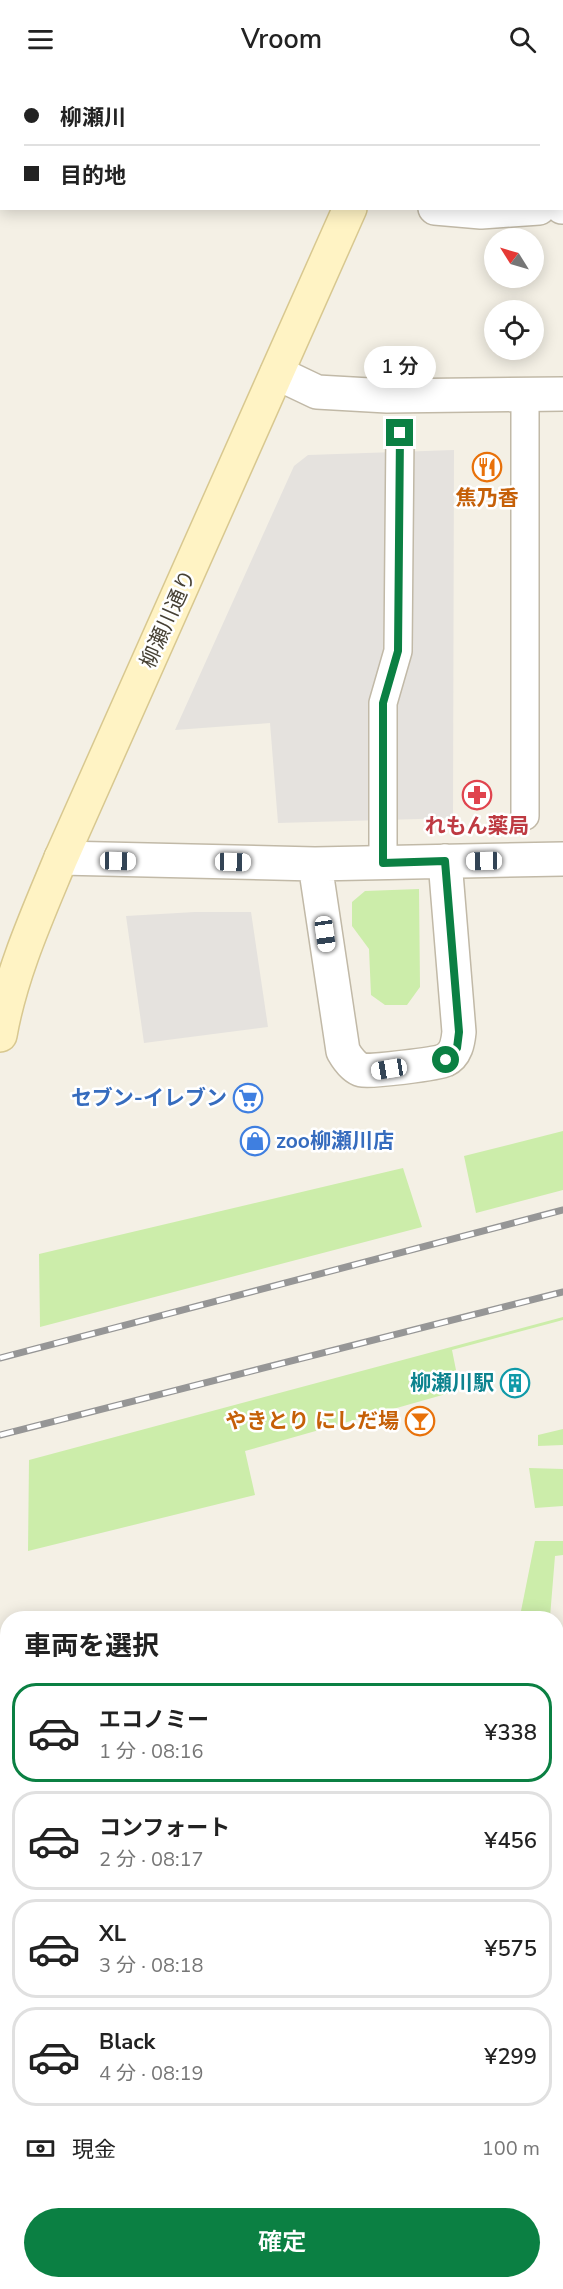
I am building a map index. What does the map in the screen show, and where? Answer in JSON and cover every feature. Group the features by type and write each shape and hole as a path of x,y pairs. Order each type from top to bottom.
{"street":[{"name":"柳瀬川通り","path":"0,1035 12,982 27,939 61,858 349,210"},
{"path":"452,210 470,212 504,210"},
{"path":"277,374 317,392 387,396 563,394"},
{"path":"61,858 315,864 563,859"},
{"path":"315,864 343,1051 360,1070 374,1071 446,1060 457,1048 459,1032 445,861"}],"lane":[{"path":"525,394 525,816"},
{"path":"383,863 383,703 398,651 400,433"}],"green space":[{"path":"419,889 420,987 407,1005 385,1005 371,995 369,949 352,926 352,902 365,891"},
{"path":"563,1131 563,1190 476,1213 464,1156"},
{"path":"403,1168 422,1227 40,1327 39,1254"},
{"path":"563,1317 563,1320 452,1350 460,1390 245,1451 255,1495 28,1551 29,1460"},
{"path":"563,1429 563,1445 538,1446 538,1435"},
{"path":"529,1468 563,1469 563,1506 535,1508"},
{"path":"535,1541 563,1541 563,1555 555,1556 550,1611 521,1611"}],"shaded area":[{"path":"454,450 453,818 278,823 270,723 175,730 294,466 308,455"},
{"path":"251,912 268,1027 144,1043 126,916"}],"railway":[{"path":"0,1358 563,1210"},
{"path":"0,1435 563,1292"}],"place":[{"name":"焦乃香","path":"487,467"},
{"name":"れもん薬局","path":"477,795"},
{"name":"セブン-イレブン","path":"248,1098"},
{"name":"zoo柳瀬川店","path":"255,1141"},
{"name":"柳瀬川駅","path":"515,1383"},
{"name":"やきとり にしだ場","path":"420,1421"}],"route":[{"path":"400,433 398,651 383,703 383,863 445,861 459,1032 457,1048 446,1060"}]}
